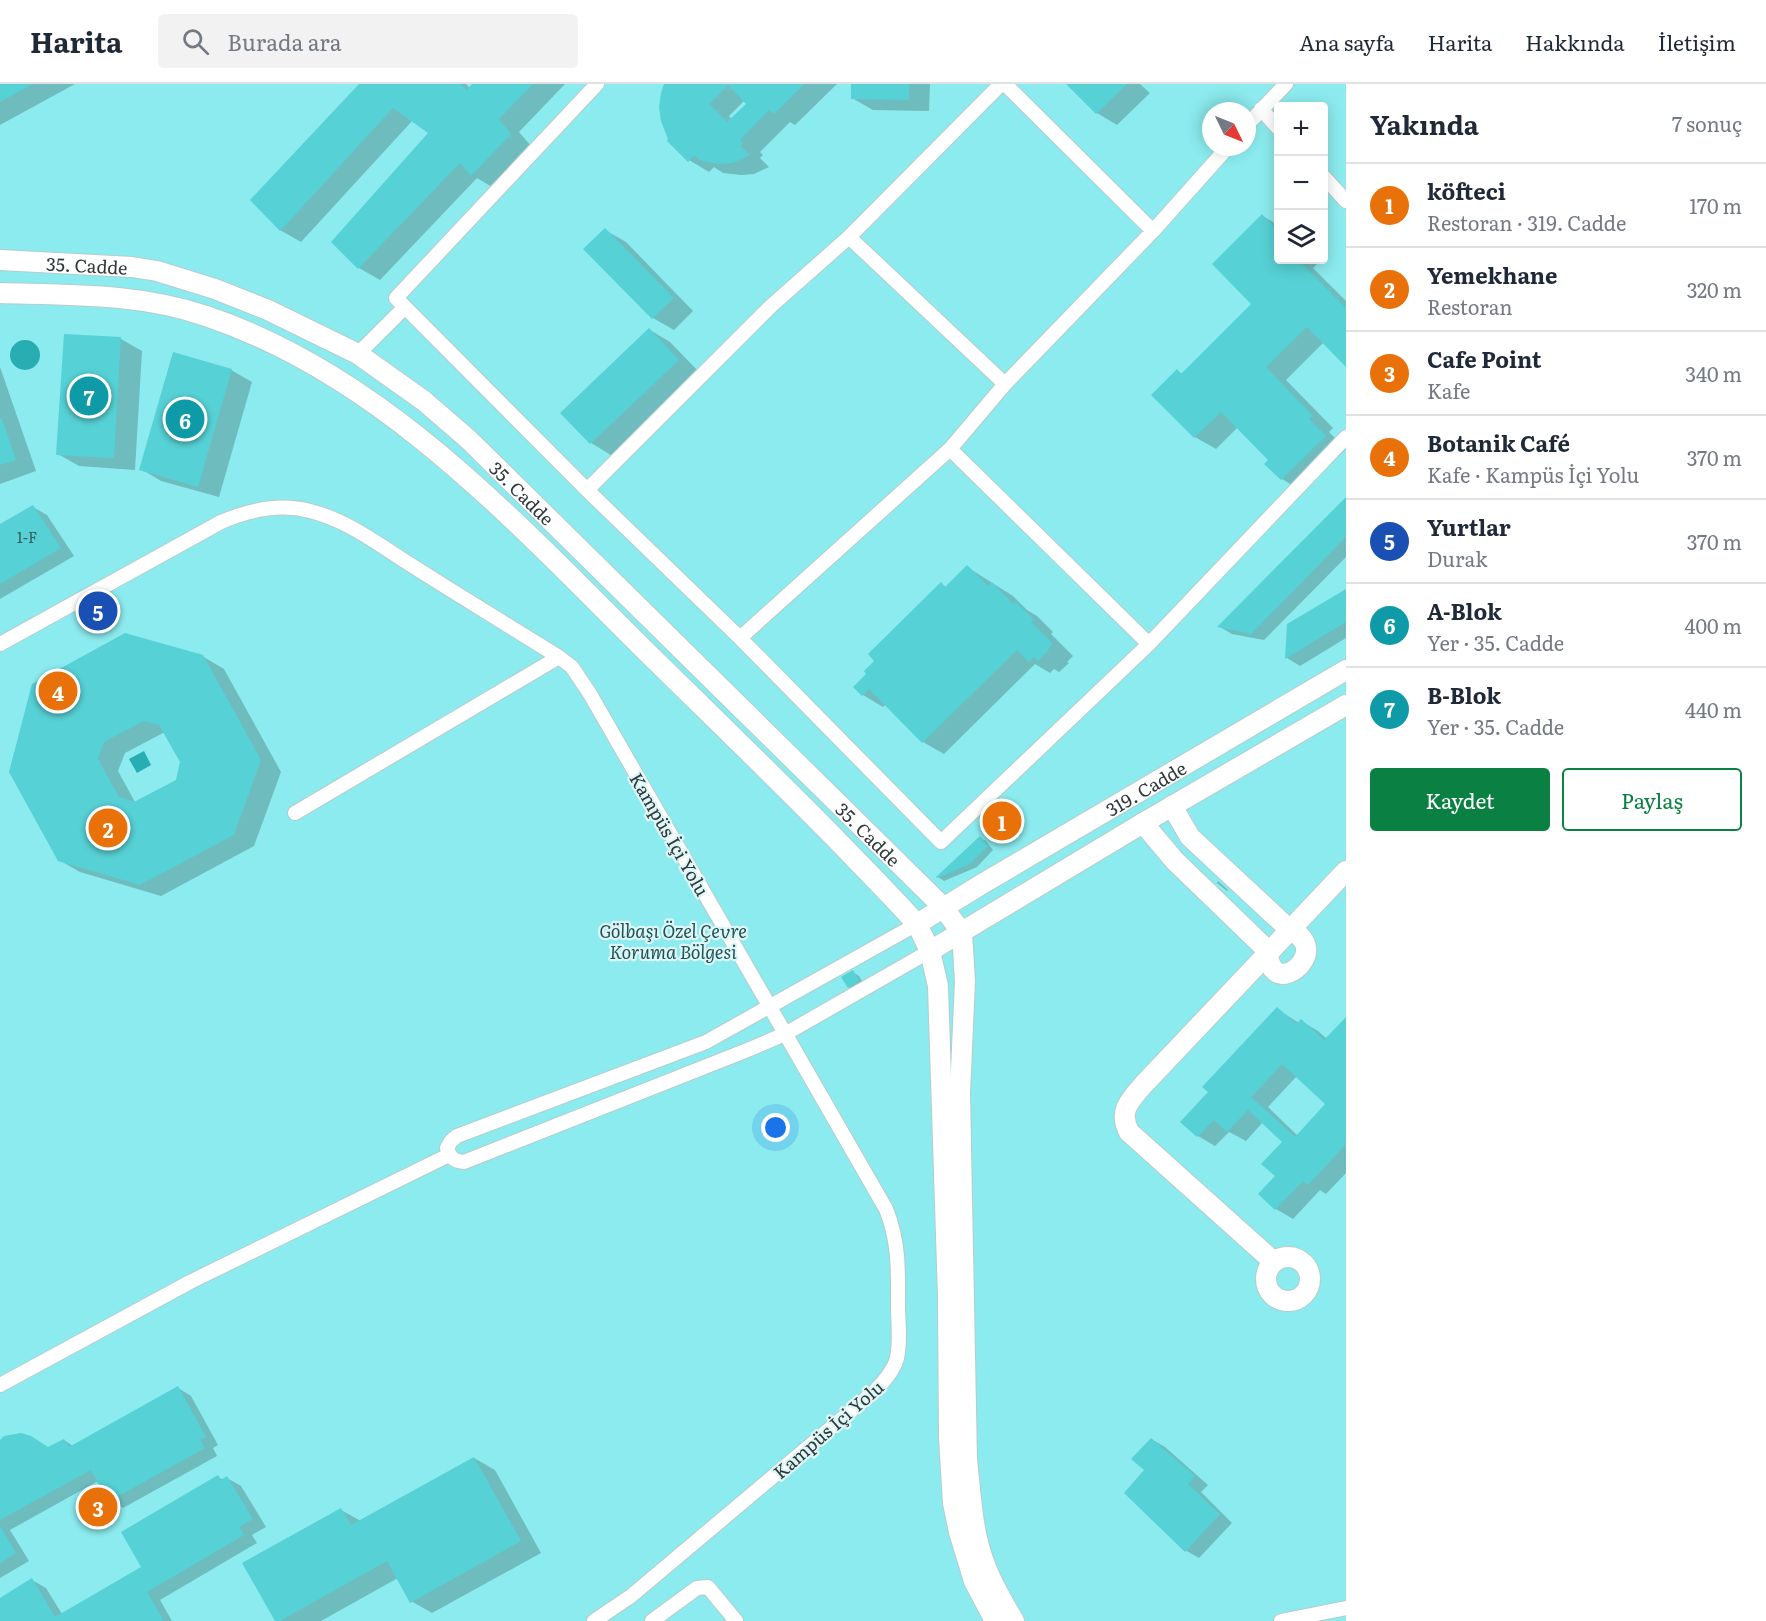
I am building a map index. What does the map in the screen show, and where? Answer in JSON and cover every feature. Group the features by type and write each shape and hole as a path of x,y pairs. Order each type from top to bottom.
{"street":[{"path":"597,84 396,298 587,490 740,638 941,842 1149,644 1346,437"},
{"path":"587,490 771,306 849,237 1003,84 1153,231"},
{"path":"1256,115 1286,84"},
{"path":"1261,109 1274,124"},
{"path":"740,638 950,449 1005,384 1153,231 1220,156"},
{"path":"1328,182 1346,201"},
{"path":"849,237 1005,384"},
{"name":"35. Cadde","path":"0,260 92,264 157,271 215,289 268,310 358,354 424,401 468,438 943,907 963,933"},
{"name":"35. Cadde","path":"0,293 119,297 184,309 239,329 294,355 377,405 428,443 487,496 786,788 917,924 930,951 938,986 953,1503 970,1571 995,1621"},
{"path":"358,354 405,307"},
{"path":"950,449 1149,644"},
{"name":"Kampüs İçi Yolu","path":"0,645 221,522 238,515 275,507 309,510 356,530 559,657 572,667 590,694 886,1209 894,1228 898,1249 899,1339 897,1360 876,1390 638,1590 594,1621"},
{"path":"295,813 559,657"},
{"name":"319. Cadde","path":"917,924 1346,670"},
{"name":"319. Cadde","path":"930,951 1346,705"},
{"path":"1143,823 1175,861 1269,953 1269,963 1274,971 1281,974 1289,973 1297,968 1305,957 1306,945 1303,938 1290,930 1190,837 1172,806"},
{"path":"1274,1262 1129,1132 1123,1121 1125,1110 1135,1094 1346,871"},
{"path":"917,924 706,1042 457,1136 447,1148 449,1155 456,1161 464,1162 477,1158 785,1034 930,951"},
{"path":"963,933 965,981 960,1093 968,1460 973,1516 983,1561 1014,1621"},
{"path":"0,1385 190,1282 449,1155"},
{"path":"652,1621 697,1588 704,1586 708,1587 736,1621"},
{"path":"1281,1621 1346,1608"}],"green space":[{"name":"Gölbaşı Özel Çevre Koruma Bölgesi","path":"0,84 1346,84 1346,1621 0,1621"}],"shaded area":[{"path":"25,340 36,344 40,355 36,366 25,370 14,366 10,355 14,344"},
{"path":"144,751 151,765 137,773 129,759"}],"building":[{"path":"0,84 33,84 0,102"},
{"path":"359,84 460,84 467,90 472,84 533,84 499,119 511,134 471,176 460,163 358,269 331,242 428,133 393,108 280,231 250,200"},
{"path":"664,84 804,84 774,114 769,110 740,140 743,143 740,146 750,155 733,163 719,164 701,161 694,155 688,162 667,141 659,107","holes":["728,85 746,104 727,122 709,104"]},
{"path":"851,84 909,84 909,100 851,99"},
{"path":"1066,84 1127,84 1096,114"},
{"path":"1262,214 1274,227 1274,264 1302,264 1346,308 1346,367 1307,327 1266,367 1313,416 1309,419 1326,436 1281,480 1264,464 1268,460 1221,412 1194,438 1151,395 1177,369 1181,374 1251,304 1212,264"},
{"path":"605,228 674,298 652,319 583,249"},
{"path":"649,328 679,360 590,444 560,413"},
{"path":"64,334 121,337 114,458 56,455"},
{"path":"173,352 232,369 198,487 139,470"},
{"path":"0,419 2,419 16,460 0,465"},
{"path":"1346,497 1346,537 1251,634 1217,627"},
{"path":"33,505 61,548 0,584 0,524"},
{"path":"967,565 988,586 992,582 1013,604 1016,602 1034,620 1031,622 1053,644 1038,661 1034,657 1029,662 1017,650 922,743 869,689 862,696 853,687 866,674 864,671 874,661 868,654 941,582 945,587"},
{"path":"1346,589 1346,622 1285,659 1287,624"},
{"path":"125,633 203,655 261,760 234,835 140,885 58,861 9,772 32,684","holes":["144,721 159,725 180,762 176,780 134,802 119,797 98,759 104,742"]},
{"path":"980,836 988,846 970,864 936,877"},
{"path":"853,970 859,981 848,988 841,977"},
{"path":"1277,1007 1296,1024 1301,1019 1324,1040 1346,1017 1346,1144 1308,1185 1303,1181 1275,1210 1258,1194 1275,1176 1261,1164 1282,1142 1248,1110 1227,1132 1214,1120 1197,1137 1180,1122 1208,1092 1202,1087","holes":["1282,1064 1325,1104 1295,1137 1251,1097"]},
{"path":"178,1386 206,1437 200,1440 205,1448 108,1502 91,1470 0,1520 0,1440 4,1436 21,1433 31,1436 48,1447 64,1439 69,1447"},
{"path":"1151,1438 1195,1476 1188,1484 1220,1514 1185,1552 1124,1493 1144,1470 1131,1459"},
{"path":"474,1457 521,1541 410,1603 387,1561 280,1621 275,1621 242,1563 341,1508 351,1525"},
{"path":"218,1475 221,1480 227,1476 253,1519 239,1527 244,1535 147,1592 164,1621 0,1621 0,1598 32,1578 55,1617 141,1567 121,1532"},
{"path":"0,1526 16,1553 0,1563"}],"place":[{"name":"B-Blok","path":"89,396"},
{"name":"A-Blok","path":"185,419"},
{"name":"Yurtlar","path":"98,611"},
{"name":"Botanik Café","path":"58,691"},
{"name":"köfteci","path":"1002,821"},
{"name":"Yemekhane","path":"108,828"},
{"name":"Cafe Point","path":"98,1507"}]}
